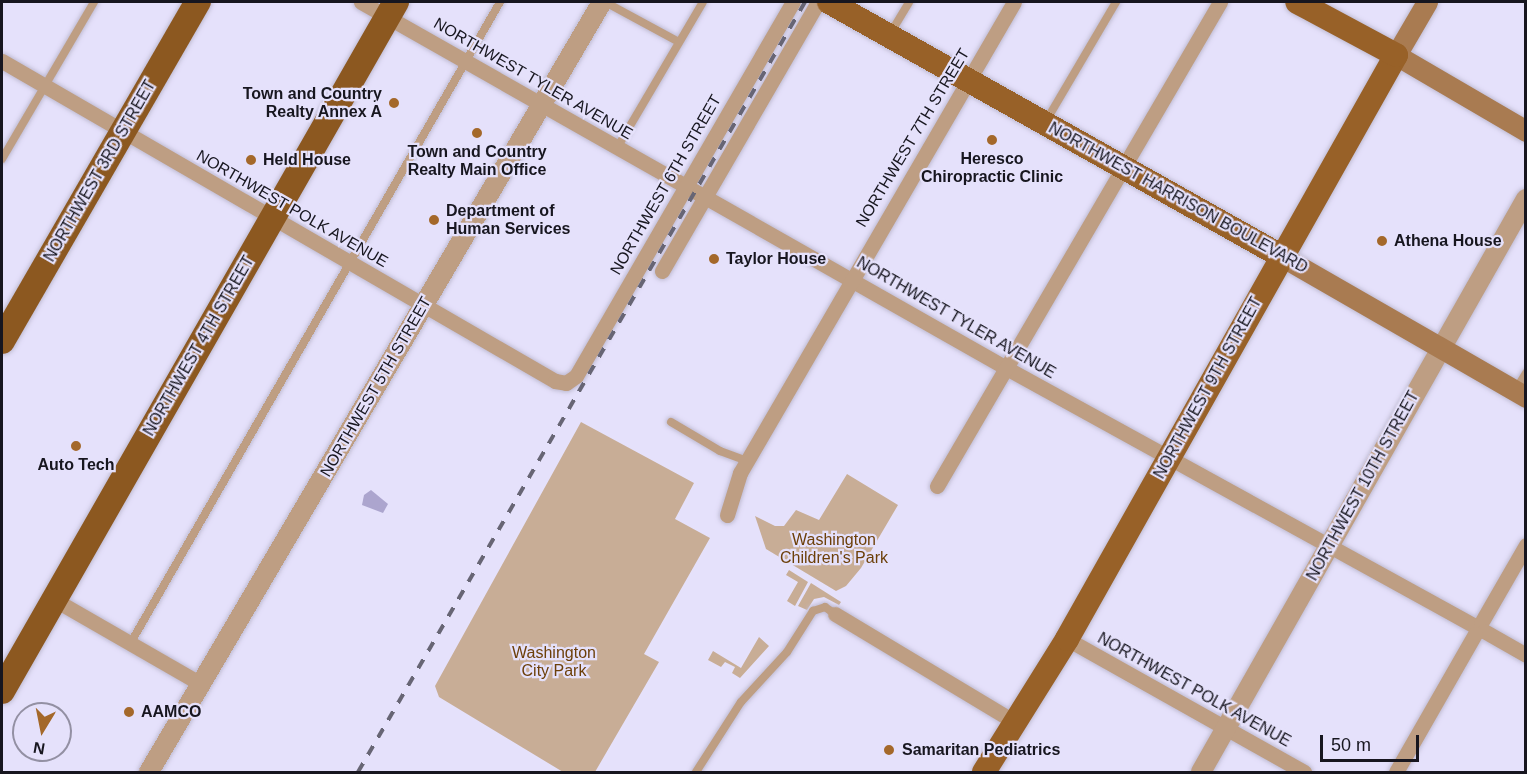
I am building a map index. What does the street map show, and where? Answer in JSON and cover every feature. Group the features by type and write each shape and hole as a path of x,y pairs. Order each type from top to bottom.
{"highway":[{"name":"NORTHWEST 3RD STREET","path":"2,341 198,2"},
{"name":"NORTHWEST 4TH STREET","path":"2,691 392,9"}],"main road":[{"name":"NORTHWEST HARRISON BOULEVARD","path":"829,2 1441,348 1522,387"},
{"path":"1297,2 1396,55 1526,131"},
{"name":"NORTHWEST 9TH STREET","path":"984,772 1067,639 1281,256 1427,2"}],"street":[{"name":"NORTHWEST TYLER AVENUE","path":"361,2 392,9 465,61 617,148 1008,369 1526,655"},
{"name":"NORTHWEST 5TH STREET","path":"149,772 603,2"},
{"name":"NORTHWEST 6TH STREET","path":"566,383 576,376 793,2"},
{"path":"662,271 818,2"},
{"name":"NORTHWEST 7TH STREET","path":"727,515 747,461 850,278 1014,2"},
{"path":"937,486 1008,369 1220,2"},
{"name":"NORTHWEST POLK AVENUE","path":"2,61 555,381 566,383"},
{"name":"NORTHWEST 10TH STREET","path":"1201,772 1526,198"},
{"path":"1396,772 1526,544"},
{"path":"55,600 201,684"},
{"path":"835,614 1015,722"},
{"name":"NORTHWEST POLK AVENUE","path":"1067,639 1304,772"}],"lane":[{"path":"2,159 94,2"},
{"path":"130,644 500,2"},
{"path":"603,2 679,42"},
{"path":"617,148 703,2"},
{"path":"889,35 909,2"},
{"path":"1045,123 1116,2"},
{"path":"671,422 723,452 747,461"},
{"path":"696,772 741,702 788,652 813,611 825,607 835,614"}],"green space":[{"name":"Washington City Park","path":"581,422 694,483 675,519 710,538 644,654 659,662 595,772 563,772 439,697 435,686"},
{"name":"Washington Children's Park","path":"847,474 898,505 861,568 846,586 836,591 766,549 755,516 775,526 784,526 796,510 819,520"},
{"path":"789,570 808,582 795,606 787,601 798,582 786,575"},
{"path":"811,583 841,602 839,605 824,597 814,599 807,610 798,606"},
{"path":"759,637 769,646 740,678 732,673 735,667 725,662 721,667 708,660 713,651 741,668"}],"shaded area":[{"path":"371,490 388,504 383,513 362,505 364,495"}],"railway":[{"path":"358,772 805,2"}],"place":[{"name":"Town and Country Realty Annex A","path":"394,103"},
{"name":"Town and Country Realty Main Office","path":"477,133"},
{"name":"Heresco Chiropractic Clinic","path":"992,140"},
{"name":"Held House","path":"251,160"},
{"name":"Department of Human Services","path":"434,220"},
{"name":"Athena House","path":"1382,241"},
{"name":"Taylor House","path":"714,259"},
{"name":"Auto Tech","path":"76,446"},
{"name":"AAMCO","path":"129,712"},
{"name":"Samaritan Pediatrics","path":"889,750"}]}
